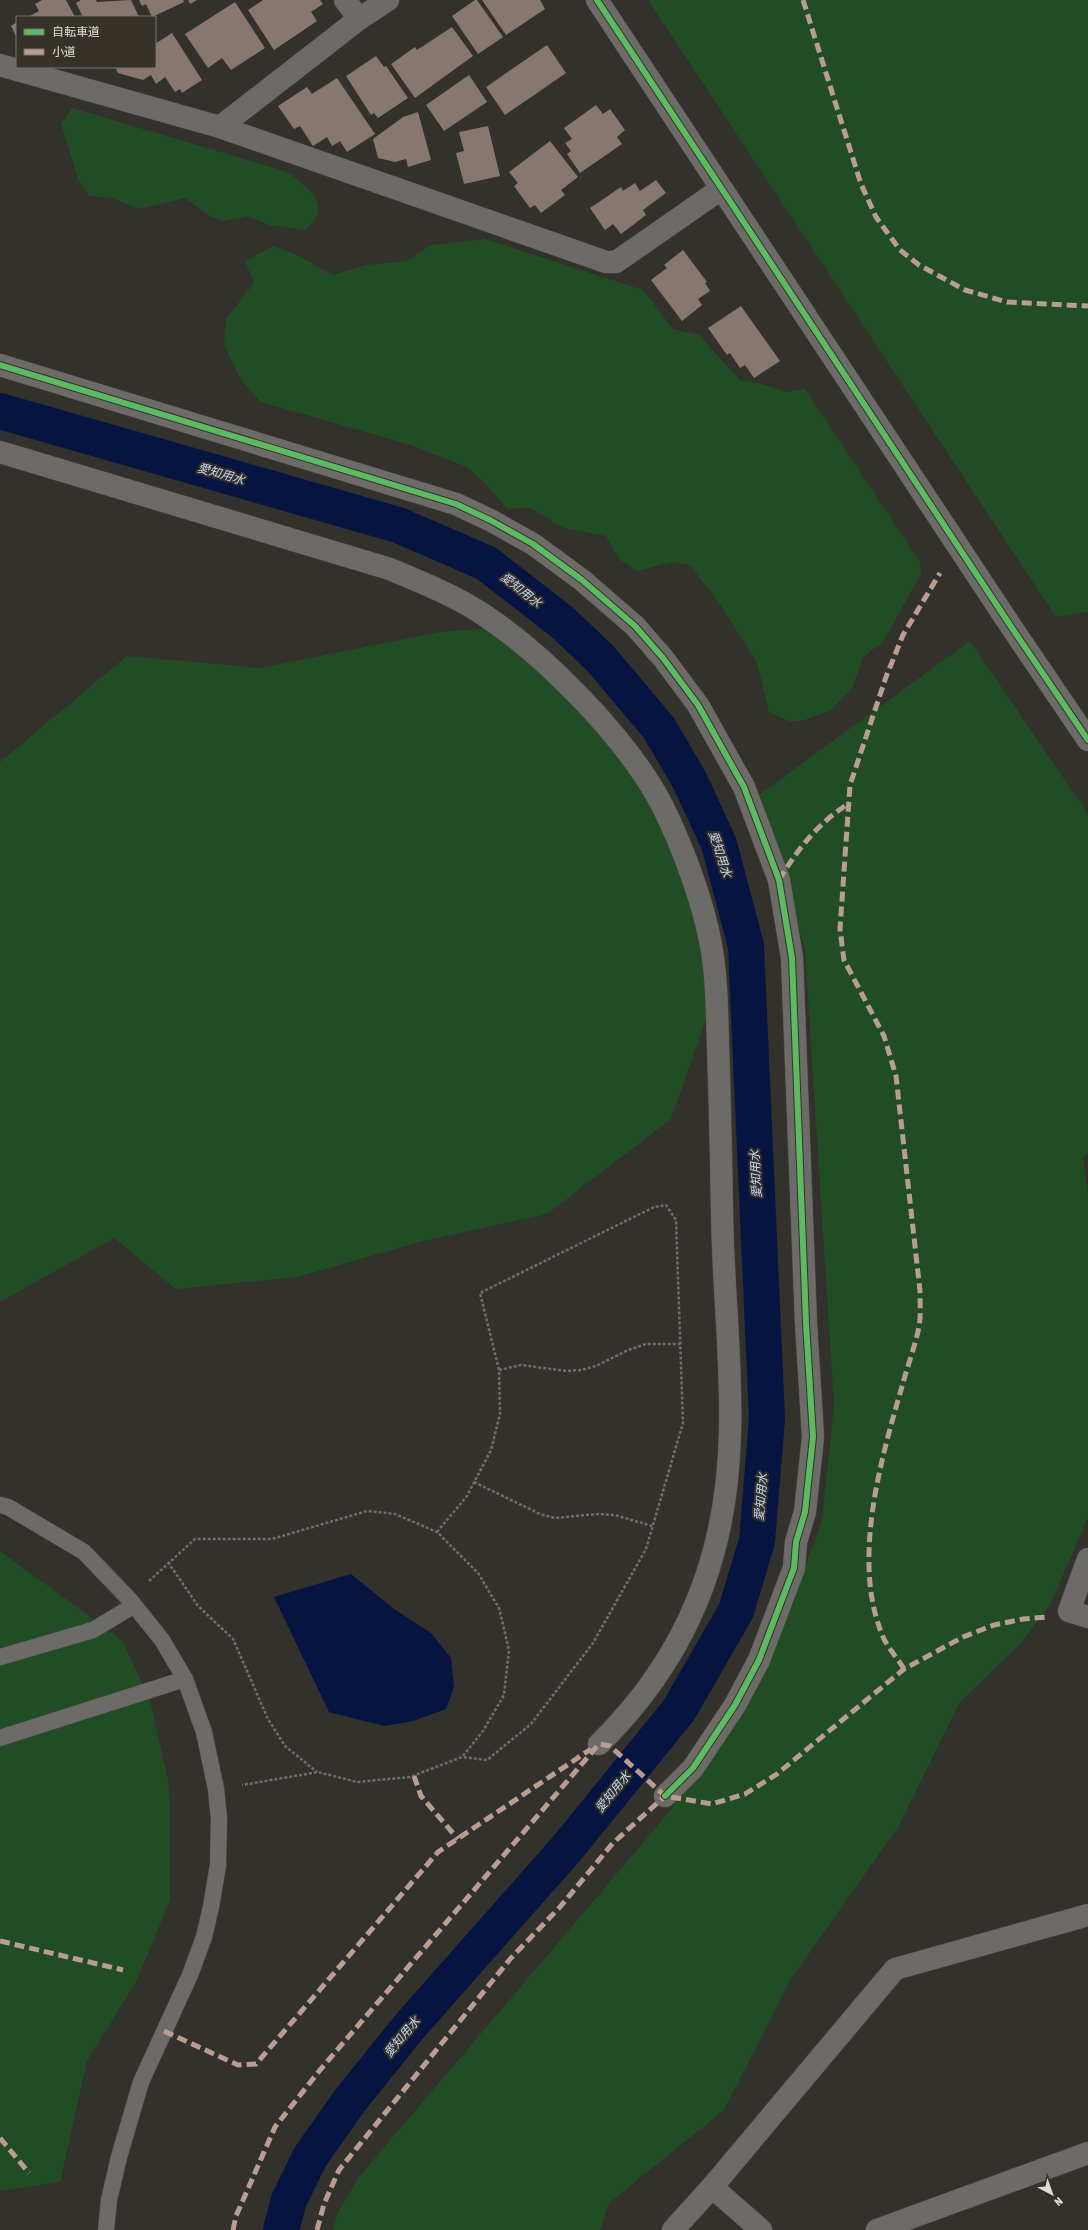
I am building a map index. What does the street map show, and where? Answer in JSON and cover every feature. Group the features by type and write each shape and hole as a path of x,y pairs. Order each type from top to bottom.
{"street":[{"path":"345,0 359,19"},
{"path":"220,127 359,19 388,0"},
{"path":"597,0 720,189 1088,740"},
{"path":"0,65 220,127 606,262 616,262 720,189"},
{"path":"0,365 456,504 533,544 582,580 635,626 663,658 698,705 744,787 779,880 792,958 806,1323 812,1437 805,1512 796,1542 794,1568 762,1653 735,1705 693,1768 665,1796"},
{"path":"0,452 383,567 445,592 482,614 524,645 576,694 615,737 644,774 661,804 699,898 711,945 717,1004 722,1213 730,1346 731,1446 724,1509 714,1552 698,1600 681,1638 647,1689 621,1722 599,1744"},
{"path":"1088,1560 1069,1611 1088,1616"},
{"path":"673,2230 712,2187 895,1970 1088,1915"},
{"path":"877,2230 1088,2153"},
{"path":"712,2187 761,2230"}],"lane":[{"path":"0,1505 8,1507 84,1552 131,1603 162,1640 185,1679 204,1732 216,1789 219,1819 218,1858 212,1907 204,1937 190,1975 142,2082 119,2157 109,2200 106,2230"},
{"path":"0,1657 93,1630 131,1603"},
{"path":"0,1738 185,1679"}],"path":[{"path":"216,1789 318,1772 357,1782 410,1777 462,1757 487,1760 531,1724 593,1643 646,1548 683,1422 676,1220 666,1205 654,1207 480,1293 499,1370 500,1414 491,1450 467,1496 437,1532"},
{"path":"499,1370 521,1365 566,1371 581,1370 596,1366 628,1350 646,1344 680,1344"},
{"path":"474,1482 540,1514 555,1518 610,1515 652,1526"},
{"path":"131,1603 168,1562 195,1539 272,1539 367,1511 395,1514 437,1532 478,1573 498,1608 509,1650 504,1695 483,1731 462,1757"},
{"path":"168,1562 198,1606 233,1639 268,1719 285,1746 318,1772"}],"green space":[{"path":"648,0 1088,0 1088,612 1056,617"},
{"path":"72,108 288,172 304,185 316,198 318,213 305,230 269,225 248,216 224,221 210,216 185,198 139,209 112,198 89,196 78,179 61,124"},
{"path":"485,239 643,290 673,329 699,335 740,380 759,383 787,392 805,389 920,562 921,574 883,642 863,657 853,687 830,711 801,721 789,721 769,712 757,663 724,610 690,565 672,562 637,571 619,559 606,536 564,528 530,508 507,509 487,485 467,467 411,445 261,402 241,380 224,345 226,319 254,283 245,261 274,246 299,256 333,275 366,265 406,261 431,245"},
{"path":"520,626 586,689 647,775 694,890 711,1005 671,1119 547,1214 427,1240 297,1277 176,1289 114,1238 0,1302 0,762 127,656 261,668 440,632"},
{"path":"970,641 1088,814 1088,1154 1083,1157 1088,1194 1088,1517 1050,1605 1020,1644 960,1702 898,1827 791,1979 724,2110 609,2203 600,2230 333,2230 337,2214 359,2177 670,1811 769,1664 822,1521 834,1405 805,950 760,794"},
{"path":"0,1551 122,1640 150,1701 169,1784 170,1900 136,1982 87,2061 60,2182 0,2191"}],"water":[{"path":"351,1574 394,1609 431,1633 451,1658 454,1687 446,1709 413,1721 385,1726 329,1712 274,1597"}],"building":[{"path":"42,0 66,0 74,16 30,16 39,11 35,4"},
{"path":"81,0 96,0 97,2 131,0 139,16 82,16 76,3"},
{"path":"139,0 183,0 184,2 154,16 152,16 146,4 142,6"},
{"path":"188,0 197,0 190,4"},
{"path":"263,0 320,0 323,4 311,12 317,21 274,50 248,10"},
{"path":"477,0 503,37 478,54 452,16"},
{"path":"482,0 540,0 545,9 506,35"},
{"path":"235,2 265,48 231,70 222,58 208,68 185,34"},
{"path":"16,23 16,36 11,26"},
{"path":"452,27 473,56 415,98 391,64 415,47 417,50"},
{"path":"172,33 202,80 182,93 180,89 175,92 165,77 156,84 151,75 143,80 118,73 116,69 118,68 156,68 156,43"},
{"path":"547,45 566,73 505,115 486,87"},
{"path":"376,56 384,67 386,66 408,98 378,118 374,113 371,115 346,76"},
{"path":"469,75 487,102 444,131 426,105"},
{"path":"337,78 375,134 347,152 340,141 332,146 327,137 313,146 300,126 294,129 278,106 307,87 312,94"},
{"path":"596,105 603,114 610,109 625,130 617,137 622,144 580,173 567,154 571,151 565,143 572,139 564,128"},
{"path":"418,112 431,160 408,167 406,159 395,162 378,158 373,139 403,117"},
{"path":"488,126 500,176 464,184 456,153 464,151 459,132"},
{"path":"550,141 578,177 561,190 565,195 541,213 535,205 530,208 514,186 518,183 509,172"},
{"path":"656,180 666,193 643,210 646,215 621,234 613,224 605,230 590,208 621,187 623,191 635,183 640,191"},
{"path":"683,250 707,282 705,283 710,291 698,299 702,305 682,321 651,280 667,268 664,265"},
{"path":"741,306 780,361 754,378 745,365 740,368 730,353 727,355 708,328"}],"waterway":[{"name":"愛知用水","path":"0,411 398,525 486,563 562,622 600,658 659,728 690,781 719,844 746,946 767,1419 757,1541 736,1611 679,1710 568,1847 409,2027 351,2099 310,2157 289,2200 281,2230"}],"marked path":[{"path":"803,0 861,184 876,217 900,250 919,265 965,290 1007,302 1088,306"},
{"path":"904,1669 884,1639 874,1609 870,1578 869,1545 872,1511 878,1477 894,1413 919,1327 920,1291 896,1076 884,1036 844,960 840,929 850,785 886,677 903,635 940,573"},
{"path":"779,880 793,858 818,828 837,811 848,804"},
{"path":"233,2230 236,2216 275,2127 320,2070 599,1744 610,1746 665,1796 712,1804 745,1794 777,1774 904,1669 963,1637 994,1625 1023,1619 1048,1617"},
{"path":"164,2031 238,2065 256,2064 438,1852 591,1749"},
{"path":"414,1776 421,1796 458,1839"},
{"path":"317,2230 324,2204 339,2170 511,1958 560,1907 613,1843 665,1796"},
{"path":"0,1941 123,1970"},
{"path":"0,2138 29,2173"}],"cycle path":[{"path":"597,0 1010,625 1088,740"},
{"path":"0,365 456,504 490,520 533,544 582,580 635,626 663,658 698,705 744,787 779,880 792,958 806,1323 813,1437 805,1512 796,1542 794,1568 759,1660 735,1705 693,1768 665,1796"}]}
